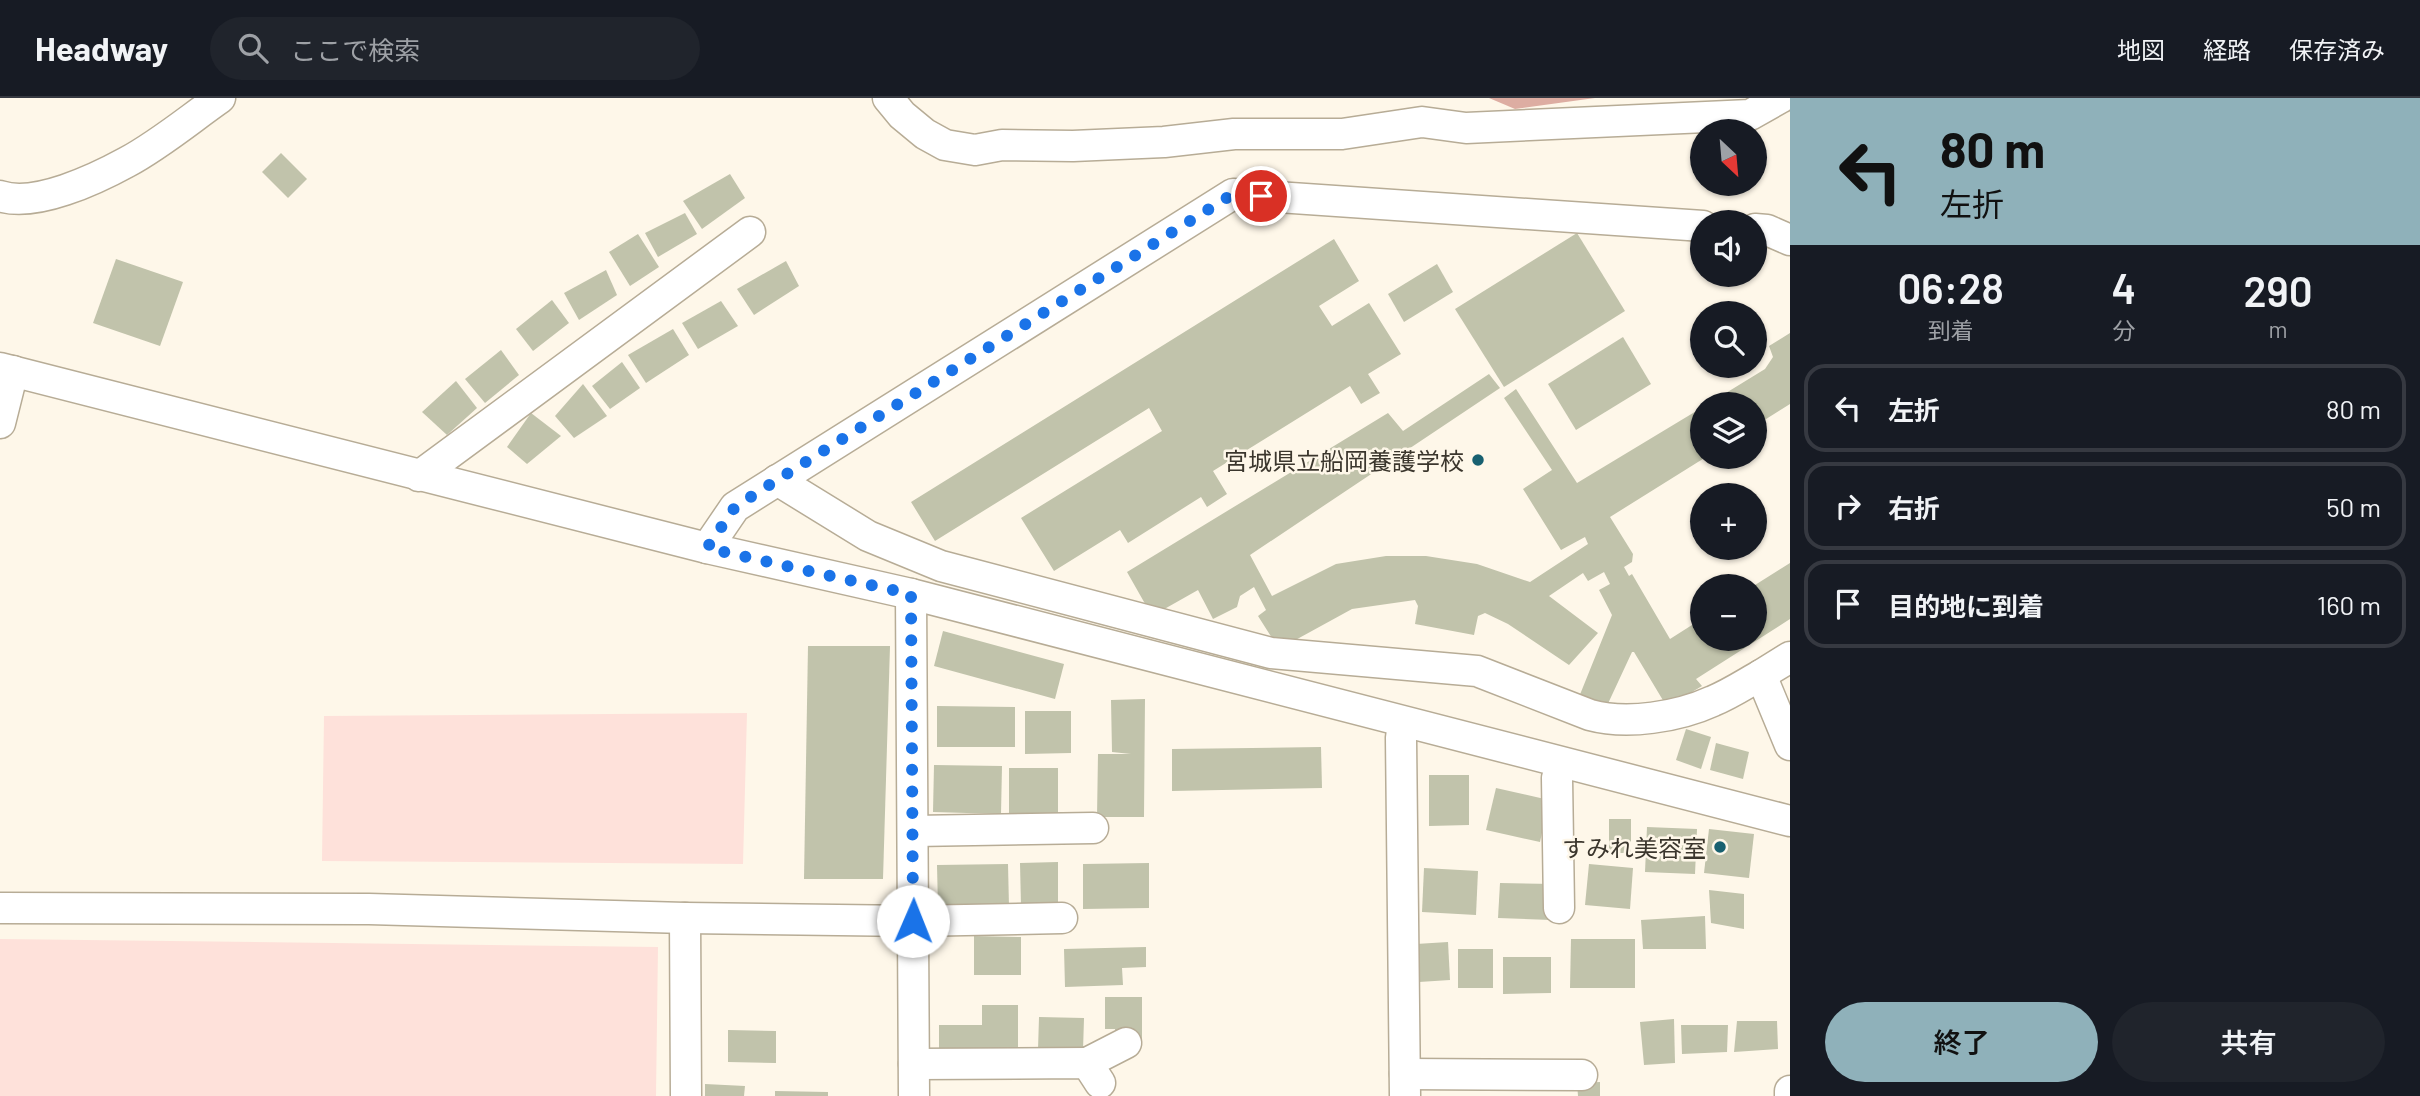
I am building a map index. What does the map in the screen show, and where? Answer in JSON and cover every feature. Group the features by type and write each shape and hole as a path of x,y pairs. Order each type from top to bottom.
{"street":[{"path":"0,196 30,199 60,191 128,162 220,98"},
{"path":"888,98 902,115 925,134 944,145 975,150 1002,145 1073,146 1164,142 1234,134 1342,134 1422,122 1466,128 1749,115 1780,98"},
{"path":"707,548 735,507 1233,194 1690,225"},
{"path":"1767,230 1790,240"},
{"path":"419,476 750,232"},
{"path":"0,423 7,370 707,548 911,594 1790,821"},
{"path":"777,480 868,536 941,566 1272,653 1478,671 1609,720 1662,716 1711,702 1790,657"},
{"path":"911,594 914,1096"},
{"path":"1761,675 1790,745"},
{"path":"1403,723 1405,1085 1582,1075"},
{"path":"1559,908 1557,778 1562,763"},
{"path":"914,831 1093,828"},
{"path":"0,908 369,909 913,921 1062,918"},
{"path":"685,918 686,1096"},
{"path":"914,1064 1094,1073 1126,1043"}],"shaded area":[{"path":"1489,98 1595,98 1515,109"},
{"path":"747,713 743,864 322,861 324,716"},
{"path":"0,939 658,947 656,1096 0,1096"}],"building":[{"path":"281,153 307,179 288,198 262,172"},
{"path":"730,174 745,198 702,229 683,201"},
{"path":"685,213 697,234 658,257 645,233"},
{"path":"1577,233 1625,311 1504,387 1455,309"},
{"path":"638,234 659,267 630,286 609,252"},
{"path":"1334,239 1359,281 1319,306 1332,326 1369,303 1401,354 1368,374 1380,393 1361,404 1350,386 1213,471 1227,494 1207,507 1201,497 1128,543 1120,530 1054,571 1021,518 1162,431 1149,408 935,541 911,502"},
{"path":"116,259 183,282 160,346 93,323"},
{"path":"786,261 799,286 754,315 737,289"},
{"path":"1437,264 1453,292 1404,322 1388,294"},
{"path":"606,270 617,295 579,320 564,293"},
{"path":"552,300 569,323 533,351 516,329"},
{"path":"721,301 738,326 698,349 682,323"},
{"path":"673,329 689,355 646,383 628,355"},
{"path":"1790,333 1790,404 1767,418 1767,392 1728,392 1750,378 1767,378 1767,366 1773,357 1769,346"},
{"path":"1623,337 1651,384 1576,430 1548,384"},
{"path":"501,350 519,375 485,403 465,379"},
{"path":"622,362 640,388 610,409 592,386"},
{"path":"1489,374 1500,388 1250,555 1272,596 1336,564 1386,556 1426,556 1477,564 1530,582 1588,544 1585,537 1561,550 1523,489 1552,470 1504,398 1516,389 1577,483 1690,415 1690,467 1610,517 1633,554 1632,562 1624,567 1629,576 1632,574 1670,639 1690,626 1690,651 1740,651 1696,679 1702,686 1667,707 1634,652 1605,710 1579,697 1612,615 1599,590 1610,584 1604,572 1588,581 1583,573 1549,596 1598,633 1569,665 1508,624 1485,613 1478,616 1474,635 1415,624 1418,606 1415,600 1352,609 1279,649 1258,616 1266,610 1254,587 1240,596 1237,607 1213,619 1198,590 1152,616 1127,572 1388,413 1403,431"},
{"path":"456,381 477,408 447,435 422,412"},
{"path":"583,384 607,416 574,438 555,416"},
{"path":"531,413 561,436 527,464 507,447"},
{"path":"1790,563 1790,619 1767,634 1767,577"},
{"path":"943,631 1064,664 1055,699 934,666"},
{"path":"808,646 890,646 883,879 804,879"},
{"path":"1145,699 1144,817 1097,817 1098,754 1131,754 1112,752 1111,700"},
{"path":"937,706 1015,707 1015,747 937,747"},
{"path":"1025,711 1071,711 1071,753 1025,754"},
{"path":"1686,729 1711,737 1701,769 1676,760"},
{"path":"1716,743 1749,752 1743,779 1710,770"},
{"path":"1321,747 1322,788 1172,791 1172,749"},
{"path":"934,765 1002,766 1001,814 933,812"},
{"path":"1009,768 1058,768 1058,813 1009,813"},
{"path":"1429,775 1469,775 1469,825 1429,826"},
{"path":"1496,788 1549,800 1540,842 1486,830"},
{"path":"1609,819 1631,819 1631,853 1609,853"},
{"path":"1647,827 1697,829 1695,874 1645,872"},
{"path":"1709,829 1754,834 1749,878 1704,873"},
{"path":"1058,862 1058,906 1021,906 1020,863"},
{"path":"1149,863 1149,908 1083,909 1083,864"},
{"path":"1008,864 1009,907 938,908 937,865"},
{"path":"1589,864 1633,868 1630,909 1585,905"},
{"path":"1424,868 1478,871 1476,915 1422,912"},
{"path":"1500,883 1553,884 1551,920 1498,918"},
{"path":"1709,890 1744,894 1744,929 1711,923"},
{"path":"1705,916 1706,949 1643,949 1641,920"},
{"path":"974,936 1021,937 1021,975 974,975"},
{"path":"1571,939 1635,939 1635,988 1570,988"},
{"path":"1448,942 1450,980 1419,982 1416,944"},
{"path":"1146,947 1146,967 1122,968 1123,985 1065,987 1064,949"},
{"path":"1458,949 1493,949 1493,988 1458,988"},
{"path":"1503,957 1551,957 1551,993 1503,994"},
{"path":"1105,997 1142,997 1142,1042 1115,1042 1115,1029 1105,1029"},
{"path":"982,1005 1018,1005 1018,1054 939,1055 939,1025 982,1025"},
{"path":"1039,1017 1084,1018 1083,1050 1038,1050"},
{"path":"1674,1019 1675,1063 1644,1065 1640,1022"},
{"path":"1737,1021 1777,1021 1778,1049 1734,1052"},
{"path":"1681,1025 1728,1025 1727,1052 1682,1054"},
{"path":"728,1030 776,1031 776,1063 728,1062"},
{"path":"1600,1082 1600,1096 1578,1096 1577,1083"},
{"path":"705,1084 745,1086 744,1096 705,1096"},
{"path":"775,1091 828,1092 828,1096 775,1096"}],"place":[{"name":"宮城県立船岡養護学校","path":"1478,460"},
{"name":"すみれ美容室","path":"1720,847"}],"route":[{"path":"913,921 911,594 707,548 735,507 777,480 1233,194 1261,196"}]}
